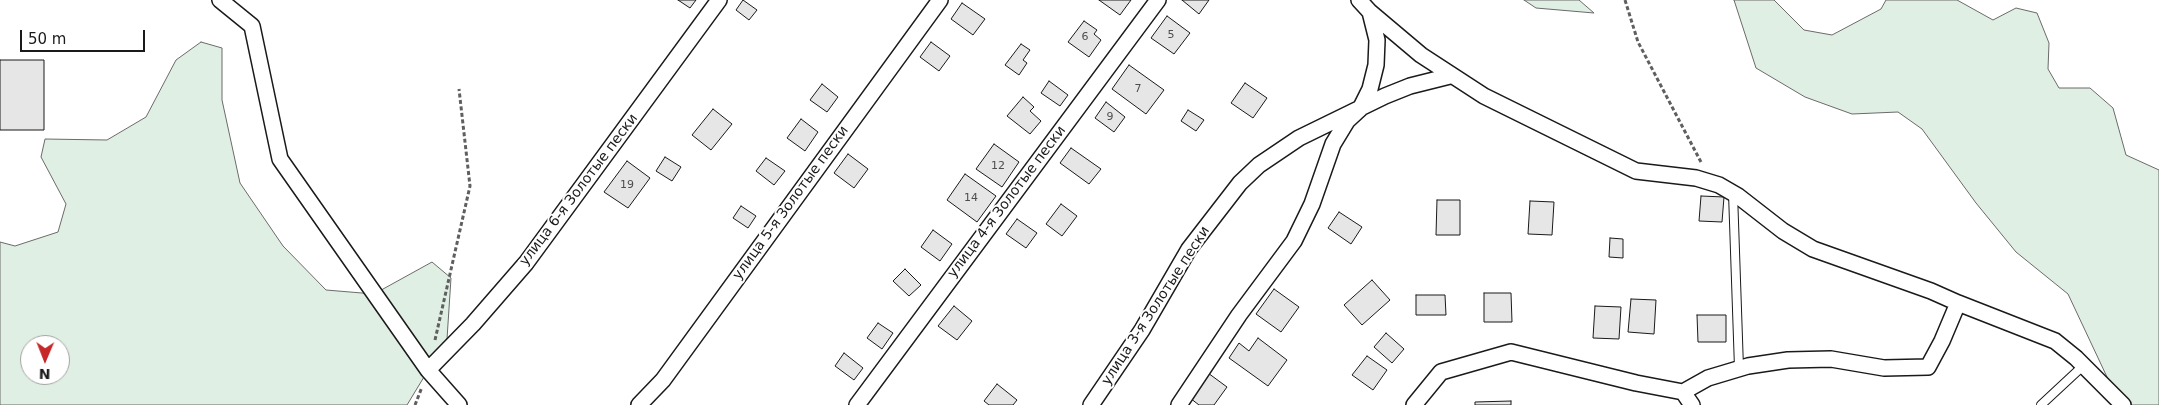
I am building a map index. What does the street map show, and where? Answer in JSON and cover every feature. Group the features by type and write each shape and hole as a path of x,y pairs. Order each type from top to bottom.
{"street":[{"path":"220,0 252,26 280,159 428,370 459,405"},
{"name":"улица 6-я Золотые пески","path":"428,370 473,324 526,262 719,0"},
{"name":"улица 5-я Золотые пески","path":"639,405 662,380 940,0"},
{"name":"улица 4-я Золотые пески","path":"857,405 1158,0"},
{"path":"1358,0 1402,40 1450,76 1484,96 1636,171 1696,178 1712,183 1734,194 1783,231 1813,249 1931,291 2055,342 2084,365 2123,405"},
{"path":"1179,405 1239,315 1294,241 1312,204 1333,144 1347,121 1360,109 1370,89 1376,65 1377,40 1370,12"},
{"name":"улица 3-я Золотые пески","path":"1091,405 1142,330 1186,254 1240,183 1274,153 1299,138 1385,96 1410,86 1450,76"},
{"path":"1414,405 1441,372 1511,352 1636,383 1683,392 1708,378 1739,368 1788,360 1831,359 1884,368 1928,366 1942,341 1958,303"},
{"path":"1683,392 1692,405"}],"lane":[{"path":"1734,194 1739,368"},
{"path":"2041,405 2084,365"}],"path":[{"path":"1625,0 1638,42 1712,183"},
{"path":"435,341 470,186 459,90"},
{"path":"415,405 428,370"}],"green space":[{"path":"1524,0 1579,0 1594,13 1536,8"},
{"path":"1734,0 1774,0 1804,30 1832,35 1881,9 1886,0 1957,0 1993,20 2016,8 2037,13 2049,43 2048,69 2059,88 2090,88 2113,108 2126,155 2159,170 2159,405 2131,405 2107,377 2068,294 2016,252 1976,203 1922,129 1898,112 1852,114 1805,97 1756,68"},
{"path":"201,42 222,48 222,100 240,183 283,246 326,290 374,294 432,262 451,278 447,339 407,405 0,405 0,242 15,246 58,232 66,204 41,157 45,139 107,140 146,117 176,60"}],"building":[{"path":"678,0 696,0 690,8"},
{"path":"743,0 757,10 749,20 736,10"},
{"path":"1099,0 1131,0 1120,15"},
{"path":"1182,0 1209,0 1199,14"},
{"path":"962,3 985,19 973,35 951,19"},
{"path":"1167,16 1190,33 1174,54 1151,38"},
{"path":"1084,21 1097,30 1094,34 1101,40 1089,57 1068,42"},
{"path":"931,42 950,56 939,71 920,57"},
{"path":"1021,44 1030,50 1023,60 1027,63 1019,75 1005,65"},
{"path":"0,60 44,60 44,130 0,130"},
{"path":"1129,65 1164,90 1146,114 1112,89"},
{"path":"1049,81 1068,95 1060,106 1041,93"},
{"path":"1245,83 1267,98 1253,118 1231,103"},
{"path":"822,84 838,97 827,112 810,100"},
{"path":"1023,97 1034,107 1030,111 1041,121 1030,134 1007,116"},
{"path":"1106,102 1125,117 1114,132 1095,118"},
{"path":"713,109 732,124 711,150 692,135"},
{"path":"1188,110 1204,120 1196,131 1181,121"},
{"path":"801,119 818,132 805,151 787,138"},
{"path":"994,144 1019,162 1002,187 976,169"},
{"path":"1071,148 1101,169 1089,184 1060,163"},
{"path":"848,154 868,169 854,188 834,173"},
{"path":"665,157 681,167 672,181 656,171"},
{"path":"766,158 785,171 774,185 756,171"},
{"path":"627,161 650,178 628,208 604,192"},
{"path":"965,174 996,196 977,222 947,200"},
{"path":"1701,196 1724,197 1722,222 1699,221"},
{"path":"1437,200 1460,200 1460,235 1436,235"},
{"path":"1530,201 1554,202 1552,235 1528,234"},
{"path":"1061,204 1077,216 1062,236 1046,224"},
{"path":"741,206 756,216 748,228 733,218"},
{"path":"1339,212 1362,227 1351,244 1328,228"},
{"path":"1017,219 1037,233 1026,248 1006,234"},
{"path":"933,230 952,244 940,261 921,247"},
{"path":"1610,238 1623,239 1623,258 1609,257"},
{"path":"905,269 921,285 909,296 893,281"},
{"path":"1372,280 1390,300 1362,325 1344,305"},
{"path":"1274,289 1299,307 1281,332 1256,314"},
{"path":"1484,293 1511,293 1512,322 1484,322"},
{"path":"1416,295 1445,295 1446,315 1416,315"},
{"path":"1631,299 1656,300 1654,334 1628,332"},
{"path":"954,306 972,321 957,340 938,326"},
{"path":"1595,306 1621,307 1619,339 1593,338"},
{"path":"1697,315 1726,315 1726,342 1698,342"},
{"path":"878,323 893,333 882,349 867,338"},
{"path":"1386,333 1404,349 1392,363 1374,347"},
{"path":"1258,338 1287,360 1268,386 1229,358 1239,343 1249,351"},
{"path":"844,353 863,368 854,380 835,366"},
{"path":"1367,356 1387,370 1373,390 1352,375"},
{"path":"1208,373 1227,387 1214,405 1199,405 1190,398"},
{"path":"997,384 1017,400 1013,405 989,405 984,401"},
{"path":"1511,401 1511,405 1475,405 1475,402"}]}
